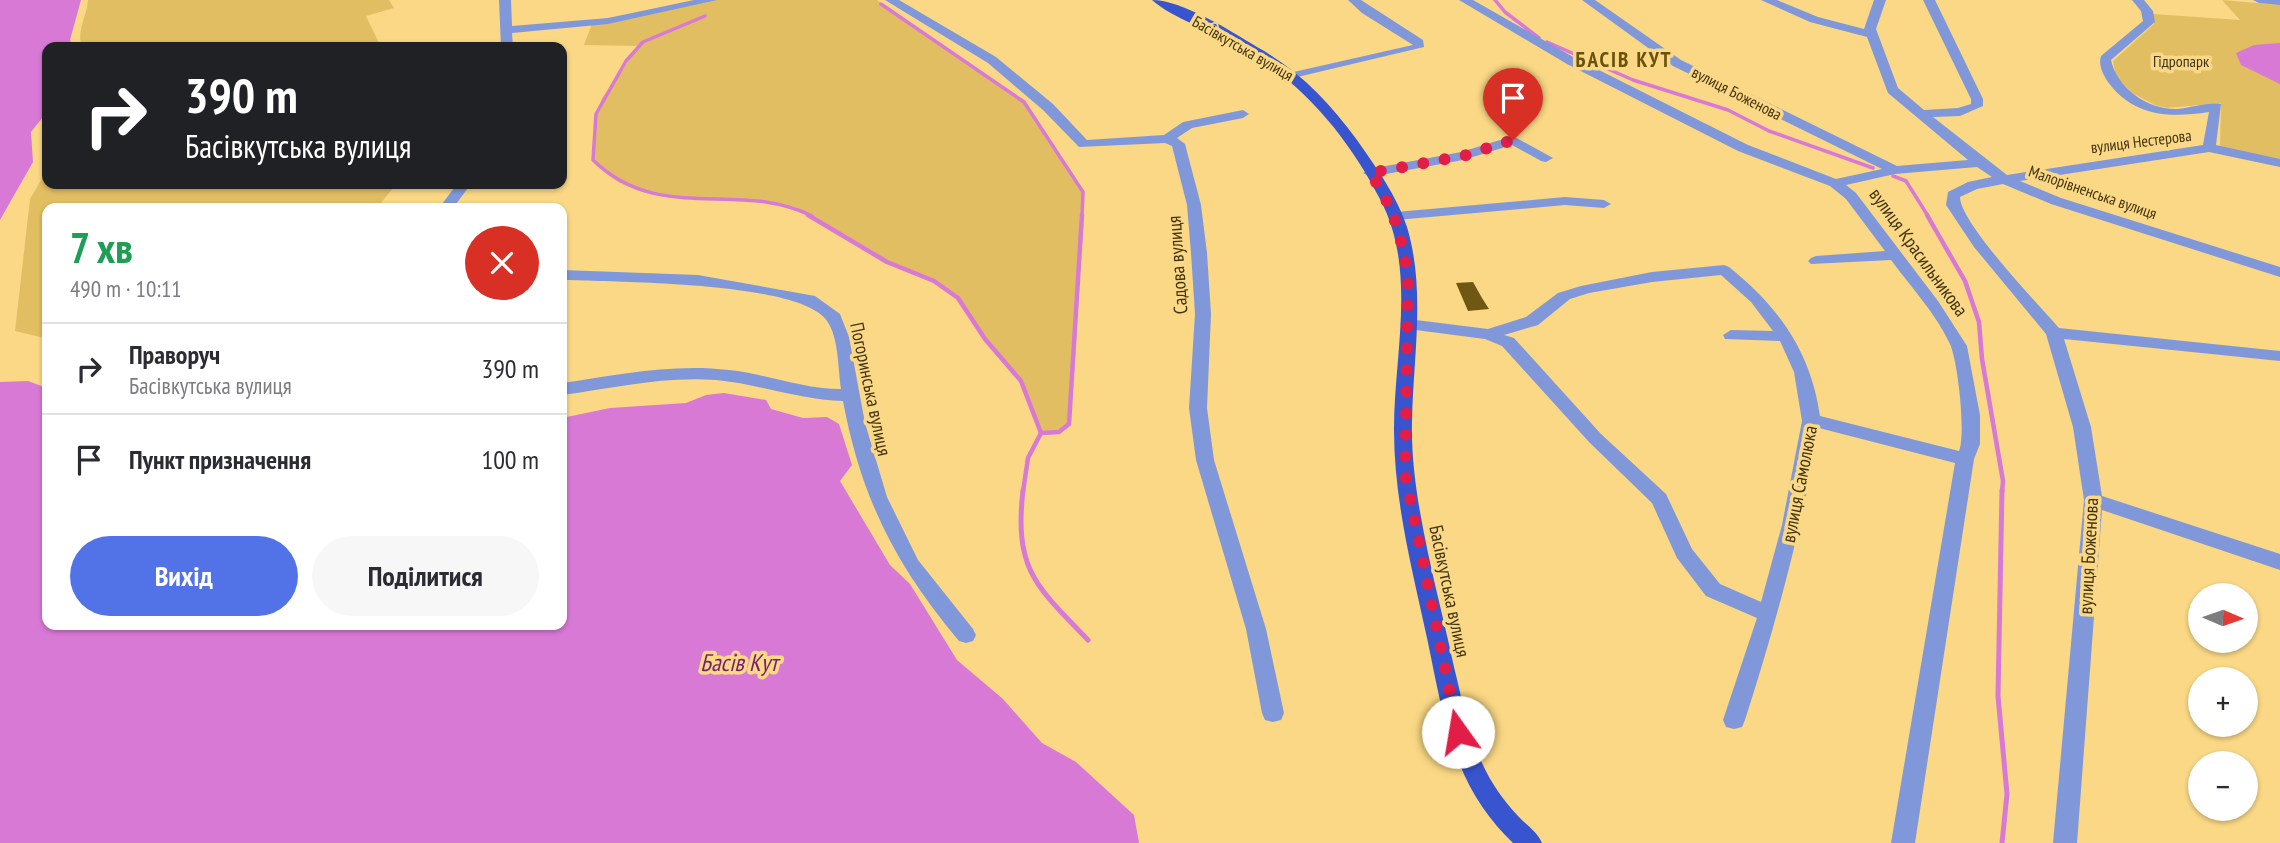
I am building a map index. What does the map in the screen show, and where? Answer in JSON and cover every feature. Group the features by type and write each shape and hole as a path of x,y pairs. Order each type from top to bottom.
{"main road":[{"name":"Басівкутська вулиця","path":"1158,0 1258,53 1293,76 1330,114 1396,216 1408,278 1405,474 1458,732 1473,774 1495,810 1530,843"}],"street":[{"path":"505,0 507,42"},
{"path":"507,30 608,21 711,0"},
{"path":"891,0 992,60 1048,107 1084,144 1167,139 1188,125 1243,114"},
{"path":"1293,76 1418,47 1419,43 1366,11 1354,0"},
{"name":"вулиця Красильникова","path":"1465,0 1521,35 1743,148 1835,183 1852,196 1959,346 1971,415 1971,444 1965,459 1903,843"},
{"name":"вулиця Боженова","path":"1588,0 1677,63 1895,170"},
{"path":"1766,0 1814,20 1871,34 1870,29 1880,0"},
{"path":"1922,114 1960,112 1977,106 1977,99 1929,0"},
{"path":"2138,0 2147,11 2149,22 2108,56 2106,66 2111,79 2123,90 2157,111 2216,107 2208,148"},
{"path":"2259,0 2280,2"},
{"name":"Малорівненська вулиця","path":"1871,34 1892,90 1980,163 2005,180 2056,201 2280,272"},
{"name":"Садова вулиця","path":"1167,139 1178,145 1194,205 1203,314 1198,408 1205,460 1256,629 1273,713"},
{"path":"1370,173 1463,156 1513,140 1546,158"},
{"name":"вулиця Нестерова","path":"2005,180 2105,162 2200,152 2208,148 2280,163"},
{"path":"1835,183 1895,170 1980,163"},
{"name":"вулиця Боженова","path":"2005,180 1959,189 1953,195 1953,205 1979,244 2054,334 2082,427 2093,500 2065,843"},
{"path":"1396,216 1565,201 1604,204"},
{"path":"1816,261 1895,255"},
{"name":"вулиця Самолюка","path":"1488,334 1532,321 1564,296 1587,289 1652,277 1724,270 1768,310 1786,336 1803,374 1812,419 1799,497 1768,614 1734,720"},
{"name":"Погоринська вулиця","path":"567,275 698,280 809,299 834,318 841,337 864,463 885,522 937,603 967,635"},
{"path":"1408,324 1488,334 1508,342 1603,446 1649,487 1666,512 1684,553 1713,590 1768,614"},
{"path":"2054,334 2280,356"},
{"path":"1731,335 1786,336"},
{"path":"567,388 633,379 710,374 754,379 830,396 850,396"},
{"path":"1812,419 1965,459"},
{"path":"2093,500 2280,562"}],"green space":[{"path":"88,0 389,0 394,8 366,16 379,42 80,42"},
{"path":"711,0 877,0 1024,102 1083,192 1069,424 1059,432 1041,433 1028,395 1017,374 985,339 958,298 934,281 887,262 804,212 774,203 653,195 630,188 610,177 593,160 596,114 602,98 639,46 584,45 593,21"},
{"name":"Гідропарк","path":"2222,0 2280,5 2280,160 2220,147 2221,103 2167,108 2134,94 2116,77 2113,61 2154,24 2153,14 2240,20"},
{"path":"42,179 42,189 392,189 381,203 42,203 42,338 15,331 30,199"}],"water":[{"path":"0,0 81,0 71,42 42,42 42,118 31,132 33,162 0,220"},
{"path":"2280,43 2280,84 2241,65 2236,53 2254,45"},
{"name":"Басів Кут","path":"28,381 42,386 42,630 567,630 567,417 610,408 686,403 706,395 724,393 766,400 771,409 803,418 827,417 839,424 852,465 840,481 890,565 910,584 957,660 1003,699 1042,743 1076,762 1134,815 1139,843 0,843 0,382"}],"building":[{"path":"1473,282 1489,309 1468,311 1456,283"}],"waterway":[{"path":"1495,0 1505,12 1539,38"},
{"path":"881,4 1024,102 1083,192 1082,216"},
{"path":"705,16 643,42 626,61 596,114 593,160 619,180 645,191 672,197 756,201 784,206 812,216"},
{"path":"1547,42 1633,80 1728,110 1769,131 1873,168"},
{"path":"1893,176 1906,181 1928,216"},
{"path":"808,215 887,262 934,281 958,298 985,339 1021,381 1041,433"},
{"path":"1041,433 1059,432 1069,424 1082,215"},
{"path":"1927,215 1965,281 1979,322 1982,359 2003,481 2002,492"},
{"path":"1023,492 1028,458 1041,433"},
{"path":"1023,490 1022,540 1033,575 1042,590 1088,640"},
{"path":"2002,490 1998,696 2007,794 2002,843"}],"district":[{"name":"БАСІВ КУТ","path":"1624,59"}],"route":[{"path":"1458,732 1405,474 1408,278 1404,246 1396,216 1370,173 1463,156 1513,140"}]}
